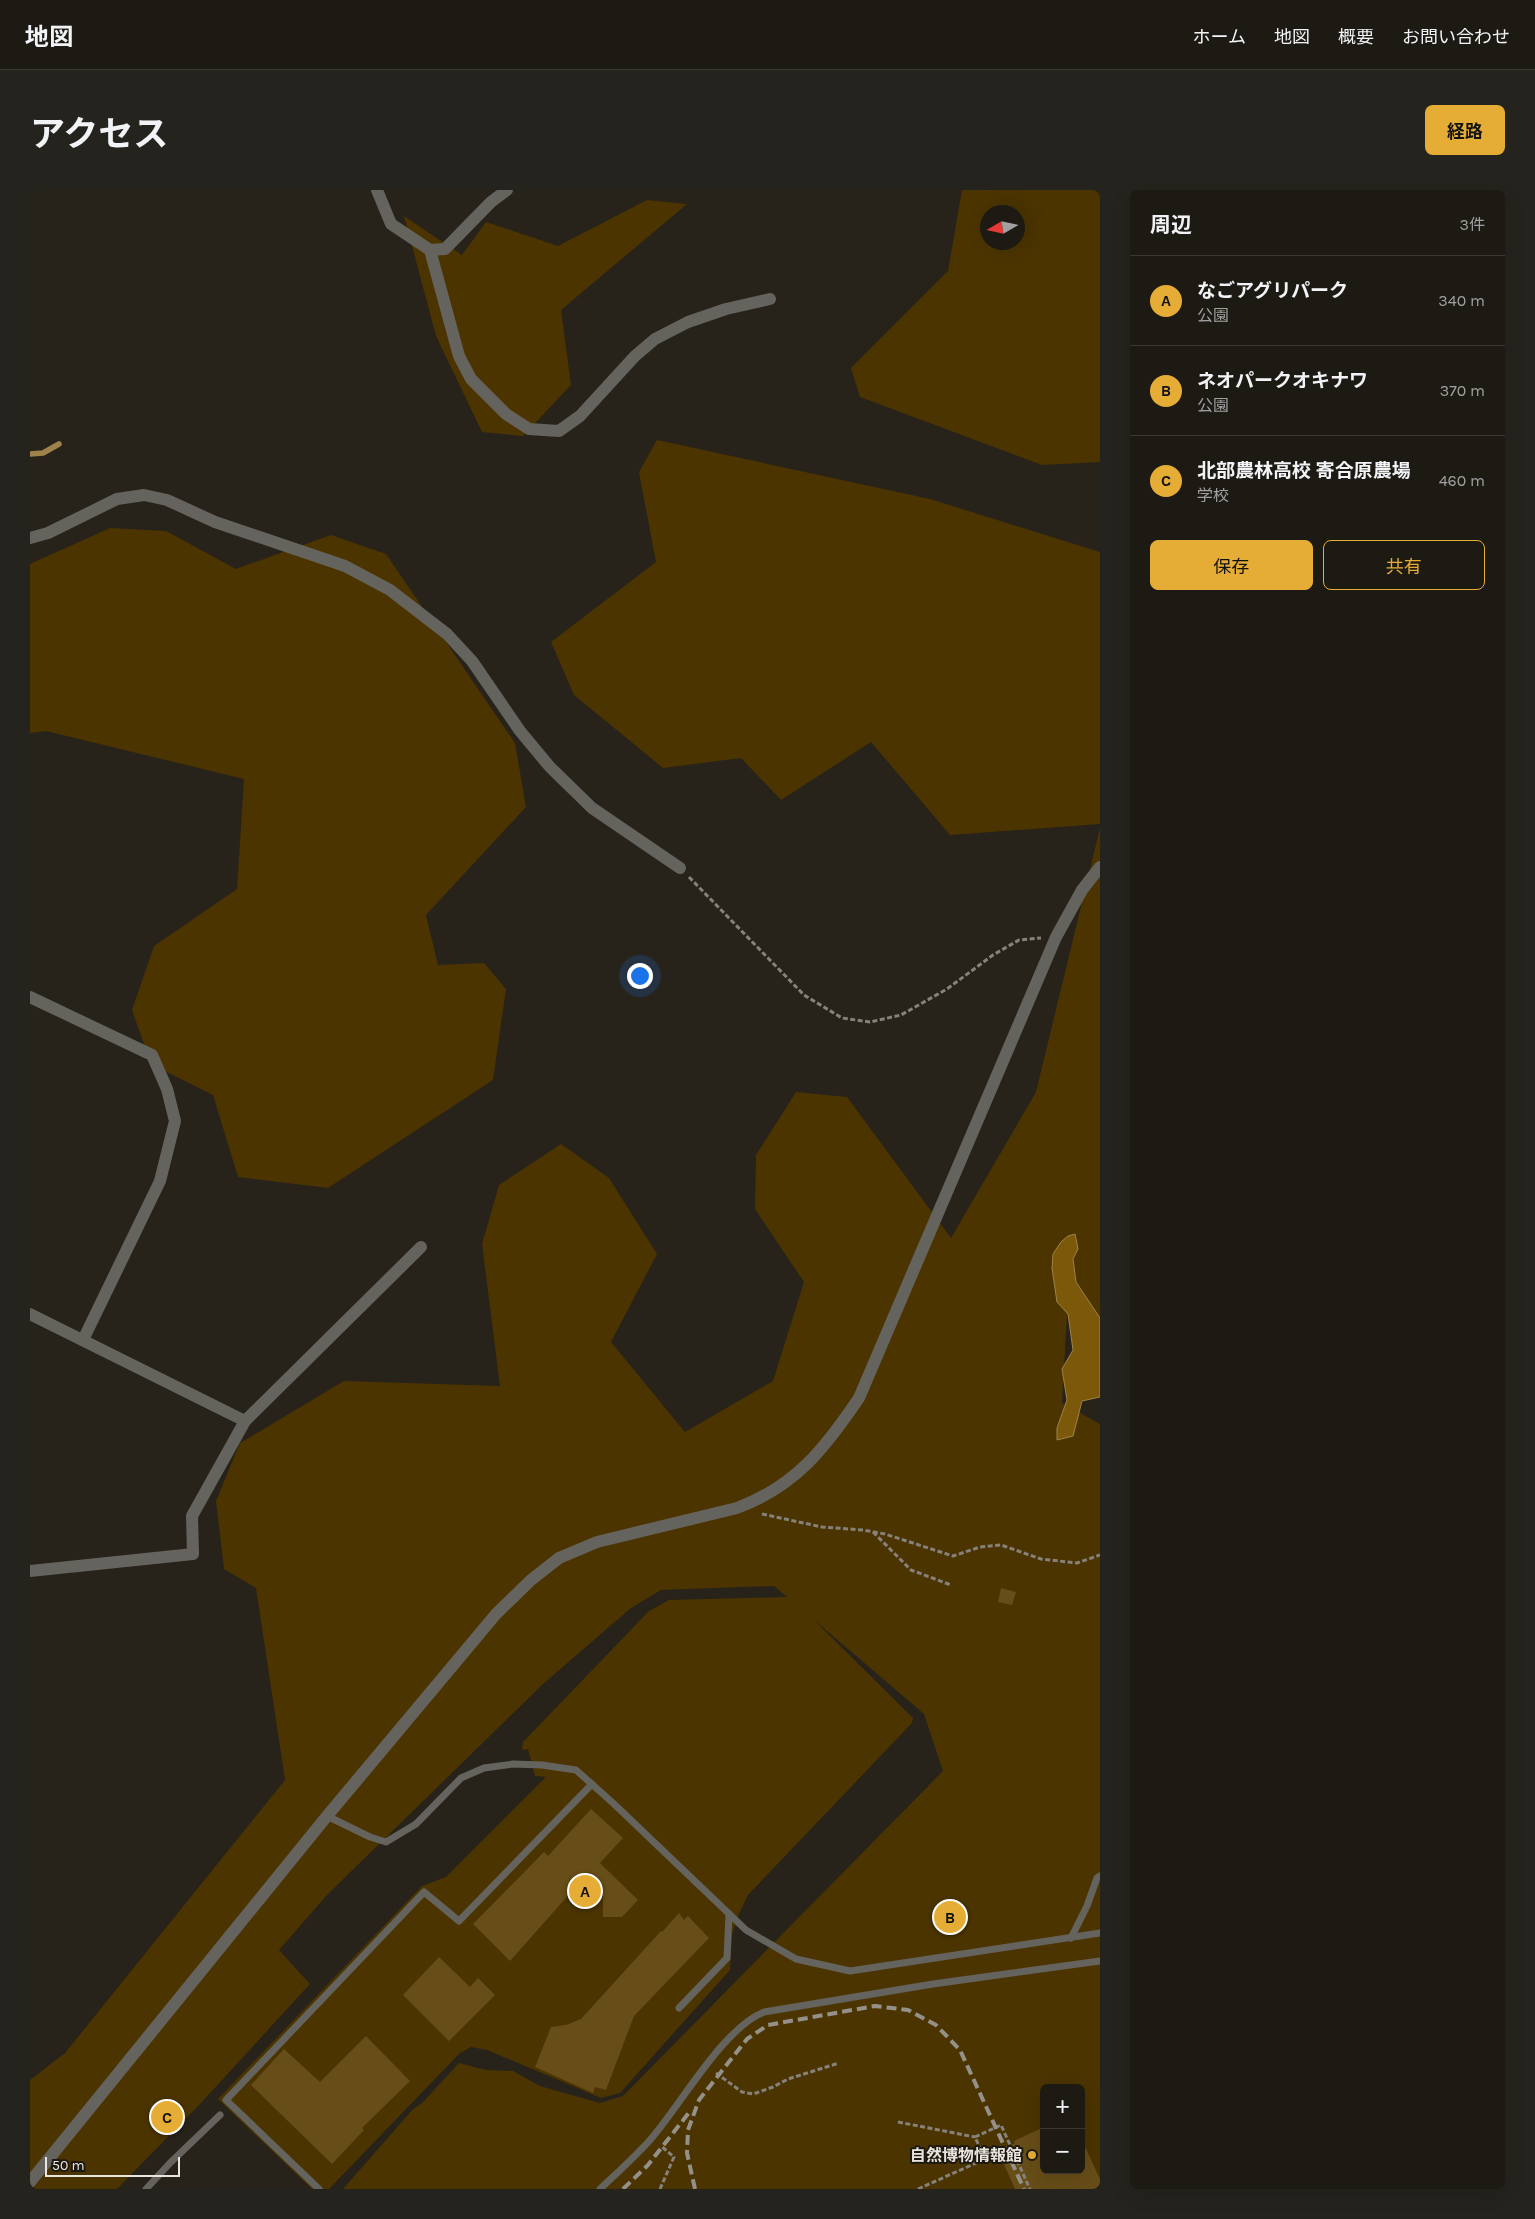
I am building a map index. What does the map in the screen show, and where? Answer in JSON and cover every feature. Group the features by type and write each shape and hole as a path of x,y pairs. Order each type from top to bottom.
{"street":[{"path":"377,190 391,224 430,250 445,249 491,202 507,190"},
{"path":"430,250 459,356 471,378 506,414 529,429 558,431 566,426 580,416 636,356 655,339 688,322 726,309 770,298"},
{"path":"30,538 48,533 117,500 144,495 167,500 215,522 346,566 390,590 446,634 472,661 520,731 550,767 592,808 680,868"},
{"path":"30,2182 327,1816 496,1614 538,1574 559,1558 597,1542 737,1508 757,1500 780,1488 808,1465 834,1434 859,1398 1056,937 1082,890 1100,867"},
{"path":"30,997 152,1055 167,1089 175,1121 160,1181 83,1340"},
{"path":"30,1571 193,1554 192,1516 245,1421 422,1247"},
{"path":"30,1314 245,1421"}],"lane":[{"path":"327,1816 370,1837 386,1842 416,1824 461,1778 484,1768 513,1764 542,1764 576,1770 746,1930 796,1959 850,1971 1100,1933"},
{"path":"318,2189 226,2100 424,1892 459,1920 592,1784"},
{"path":"1071,1938 1087,1906 1097,1878 1100,1876"},
{"path":"679,2008 727,1958 729,1914"},
{"path":"600,2189 650,2140 733,2033 752,2017 764,2012 933,1984 1100,1961"},
{"path":"146,2189 220,2115"}],"path":[{"path":"680,868 804,995 842,1018 870,1022 901,1015 947,989 993,955 1020,940 1056,937"},
{"path":"737,1508 822,1527 872,1532 953,1556 1002,1544 1041,1559 1077,1564 1100,1555"},
{"path":"872,1532 911,1570 952,1585"},
{"path":"707,2067 742,2092 753,2094 773,2087 788,2078 838,2063"},
{"path":"898,2122 975,2137 1000,2125 1030,2189"},
{"path":"918,2189 985,2159 975,2137"},
{"path":"650,2140 664,2147 674,2158 660,2189"}],"shaded area":[{"path":"962,190 1100,190 1100,462 1042,465 860,397 851,368 948,271"},
{"path":"647,200 687,204 561,310 571,385 523,436 482,432 436,336 404,216 462,255 486,222 558,246"},
{"path":"657,440 930,499 1100,552 1100,824 950,835 871,742 781,800 741,758 663,768 574,695 551,642 656,562 639,472"},
{"path":"110,528 166,531 236,569 331,535 386,554 515,743 526,807 426,915 438,965 484,963 506,989 493,1080 328,1188 238,1177 213,1095 151,1064 132,1010 154,946 237,889 244,779 46,731 30,733 30,564"},
{"path":"1100,828 1100,1320 1067,1315 1062,1403 1100,1424 1100,2189 343,2189 413,2109 423,2102 459,2063 486,2070 513,2071 540,2086 600,2103 623,2096 943,1771 924,1714 813,1619 913,1718 912,1723 748,1895 732,1934 730,1970 620,2093 601,2098 487,2050 471,2047 460,2053 329,2189 312,2189 218,2099 422,1886 446,1877 546,1777 535,1776 528,1749 522,1750 523,1742 649,1611 669,1600 787,1597 774,1586 661,1590 631,1608 543,1684 327,1895 279,1950 310,1984 201,2103 117,2189 30,2189 30,2080 65,2053 285,1780 256,1588 224,1569 216,1501 240,1443 344,1381 500,1386 482,1244 499,1185 561,1144 609,1178 657,1254 611,1342 685,1432 773,1381 804,1282 755,1209 756,1155 796,1092 847,1097 951,1238 1036,1092"},
{"path":"1075,1234 1078,1249 1073,1259 1076,1282 1100,1318 1100,1397 1082,1401 1073,1436 1057,1440 1057,1428 1067,1400 1062,1369 1073,1350 1068,1314 1057,1302 1052,1268 1053,1254 1061,1242 1068,1236"}],"building":[{"path":"1001,1588 1016,1592 1012,1605 998,1602"},
{"path":"591,1809 623,1838 600,1863 638,1900 622,1917 603,1917 603,1886 589,1872 510,1961 473,1924 544,1852 548,1856"},
{"path":"679,1913 684,1920 688,1916 709,1938 634,2016 606,2090 595,2087 593,2093 535,2067 551,2027 566,2025 581,2019"},
{"path":"439,1957 470,1987 478,1978 495,1995 449,2041 403,1995"},
{"path":"366,2036 410,2081 362,2128 364,2130 332,2164 251,2085 284,2049 320,2082"},
{"name":"自然博物情報館","path":"1040,2129 1040,2174 1085,2174 1085,2147 1100,2179 1100,2189 1015,2189 998,2151 1015,2143 1014,2141"}],"waterway":[{"path":"30,454 43,453 59,444"}],"railway":[{"path":"695,2189 687,2153 688,2130 699,2100 747,2039 768,2025 875,2006 908,2010 936,2025 960,2050 1024,2189"},
{"path":"623,2189 648,2165 691,2110"}],"place":[{"name":"なごアグリパーク","path":"585,1891"},
{"name":"ネオパークオキナワ","path":"950,1917"},
{"name":"北部農林高校 寄合原農場","path":"167,2117"},
{"name":"自然博物情報館","path":"1032,2155"}]}
